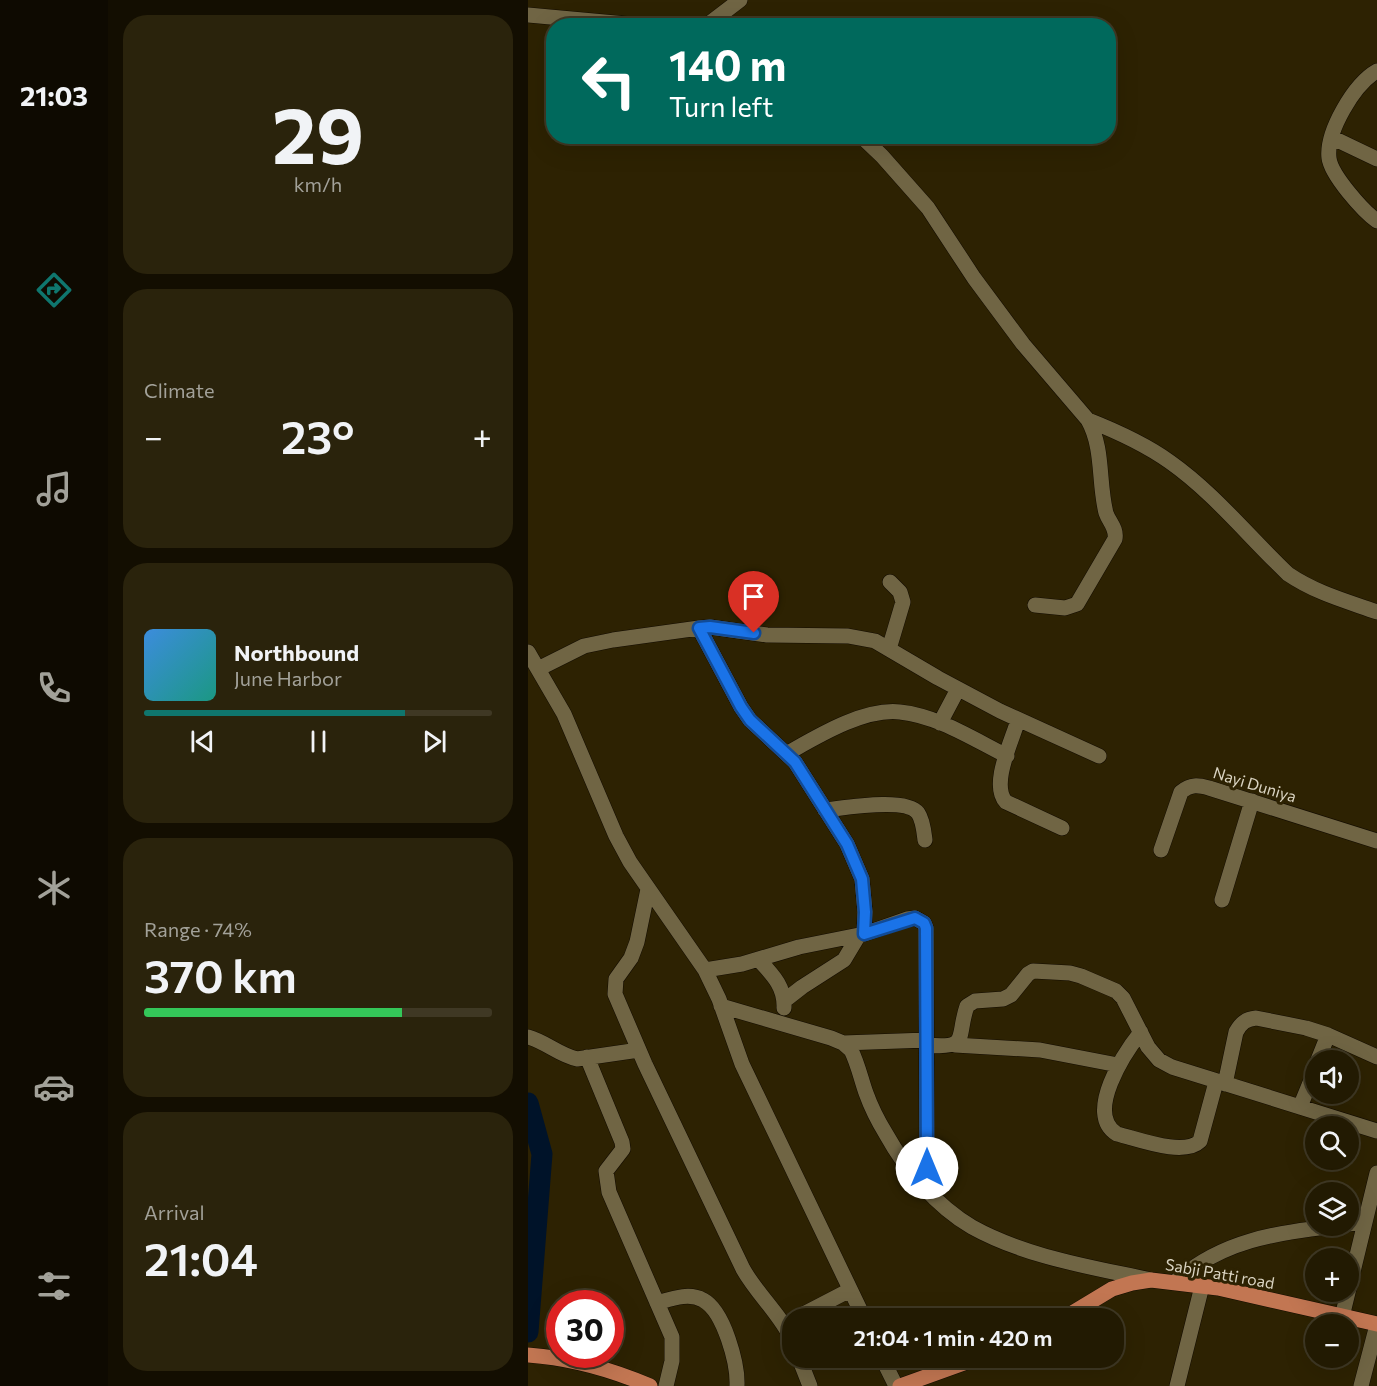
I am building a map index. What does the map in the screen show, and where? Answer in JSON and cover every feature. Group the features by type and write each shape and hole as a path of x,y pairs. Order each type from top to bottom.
{"main road":[{"name":"Sabji Patti road","path":"1081,1308 1112,1289 1151,1280 1202,1286 1267,1298 1330,1314"},
{"name":"Sabji Patti road","path":"1359,1321 1377,1325"},
{"path":"528,1355 558,1357 599,1367 650,1386"},
{"path":"898,1386 949,1368"}],"street":[{"path":"716,18 740,0"},
{"path":"528,15 561,18"},
{"path":"1377,71 1358,86 1346,103 1333,138 1329,158 1334,173 1358,203 1377,221"},
{"path":"1333,138 1377,159"},
{"path":"869,144 928,208 974,278 1023,344 1088,420 1095,432 1106,510 1116,531 1115,539 1077,604 1065,608 1035,605"},
{"path":"1088,420 1146,446 1178,468 1295,579 1342,601 1377,612"},
{"path":"889,649 903,603 900,592 890,582"},
{"path":"859,1308 742,1064 705,970 630,862 616,836 564,714 532,662 584,646 613,640 710,627 788,637 856,637 875,641 958,689 1018,720 1099,756"},
{"path":"699,628 741,707 750,720 788,753 847,844 862,879 865,912 861,934 844,960 784,1001"},
{"path":"940,723 958,689"},
{"path":"788,753 839,726 885,712 899,712 940,723 1007,756"},
{"path":"1018,720 999,781 1001,797 1006,802 1062,828"},
{"name":"Nayi Duniya","path":"1161,850 1181,792 1195,785 1377,841"},
{"path":"1222,900 1252,801"},
{"path":"825,810 890,804 910,807 918,812 925,840"},
{"path":"648,889 631,958 616,980 615,994 639,1050 743,1269 754,1288 782,1313"},
{"path":"705,970 759,960 799,947 861,934 915,918 924,923 926,928 927,1190"},
{"path":"759,960 776,978 784,1001 783,1024"},
{"path":"955,1045 961,1036 967,1006 975,1001 1003,999 1011,995 1028,974 1039,970 1070,973 1110,987 1123,998 1148,1047 1159,1060 1172,1067 1377,1131"},
{"path":"721,1006 831,1038 843,1043 851,1050 866,1093 887,1136 927,1190 948,1210 972,1227 1006,1242 1055,1258 1151,1280"},
{"path":"1141,1032 1118,1065 1110,1084 1106,1107 1107,1123 1110,1130 1117,1134 1181,1149 1191,1148 1200,1141 1236,1032 1240,1025 1249,1019 1256,1018 1296,1026 1328,1035 1377,1057"},
{"path":"1322,1050 1328,1035"},
{"path":"528,1037 577,1059 639,1050"},
{"path":"843,1043 927,1042 949,1047 955,1045 1040,1050 1118,1065"},
{"path":"587,1057 622,1142 623,1149 606,1172 609,1192 672,1337 672,1361 666,1386"},
{"path":"1300,1107 1305,1095"},
{"path":"1343,1314 1377,1173"},
{"path":"1359,1223 1365,1222"},
{"path":"1175,1282 1206,1258 1234,1245 1305,1230"},
{"path":"1177,1386 1202,1286"},
{"path":"816,1308 850,1290"},
{"path":"657,1303 688,1296 702,1299 710,1304 734,1353 737,1386"},
{"path":"1360,1386 1377,1325"},
{"path":"803,1368 810,1386"},
{"path":"888,1368 898,1386"}],"waterway":[{"path":"528,1103 542,1154 528,1332"}],"route":[{"path":"754,633 710,627 699,628 741,707 750,720 788,753 795,762 847,844 862,879 864,934 915,918 921,920 926,928 927,1168"}]}
